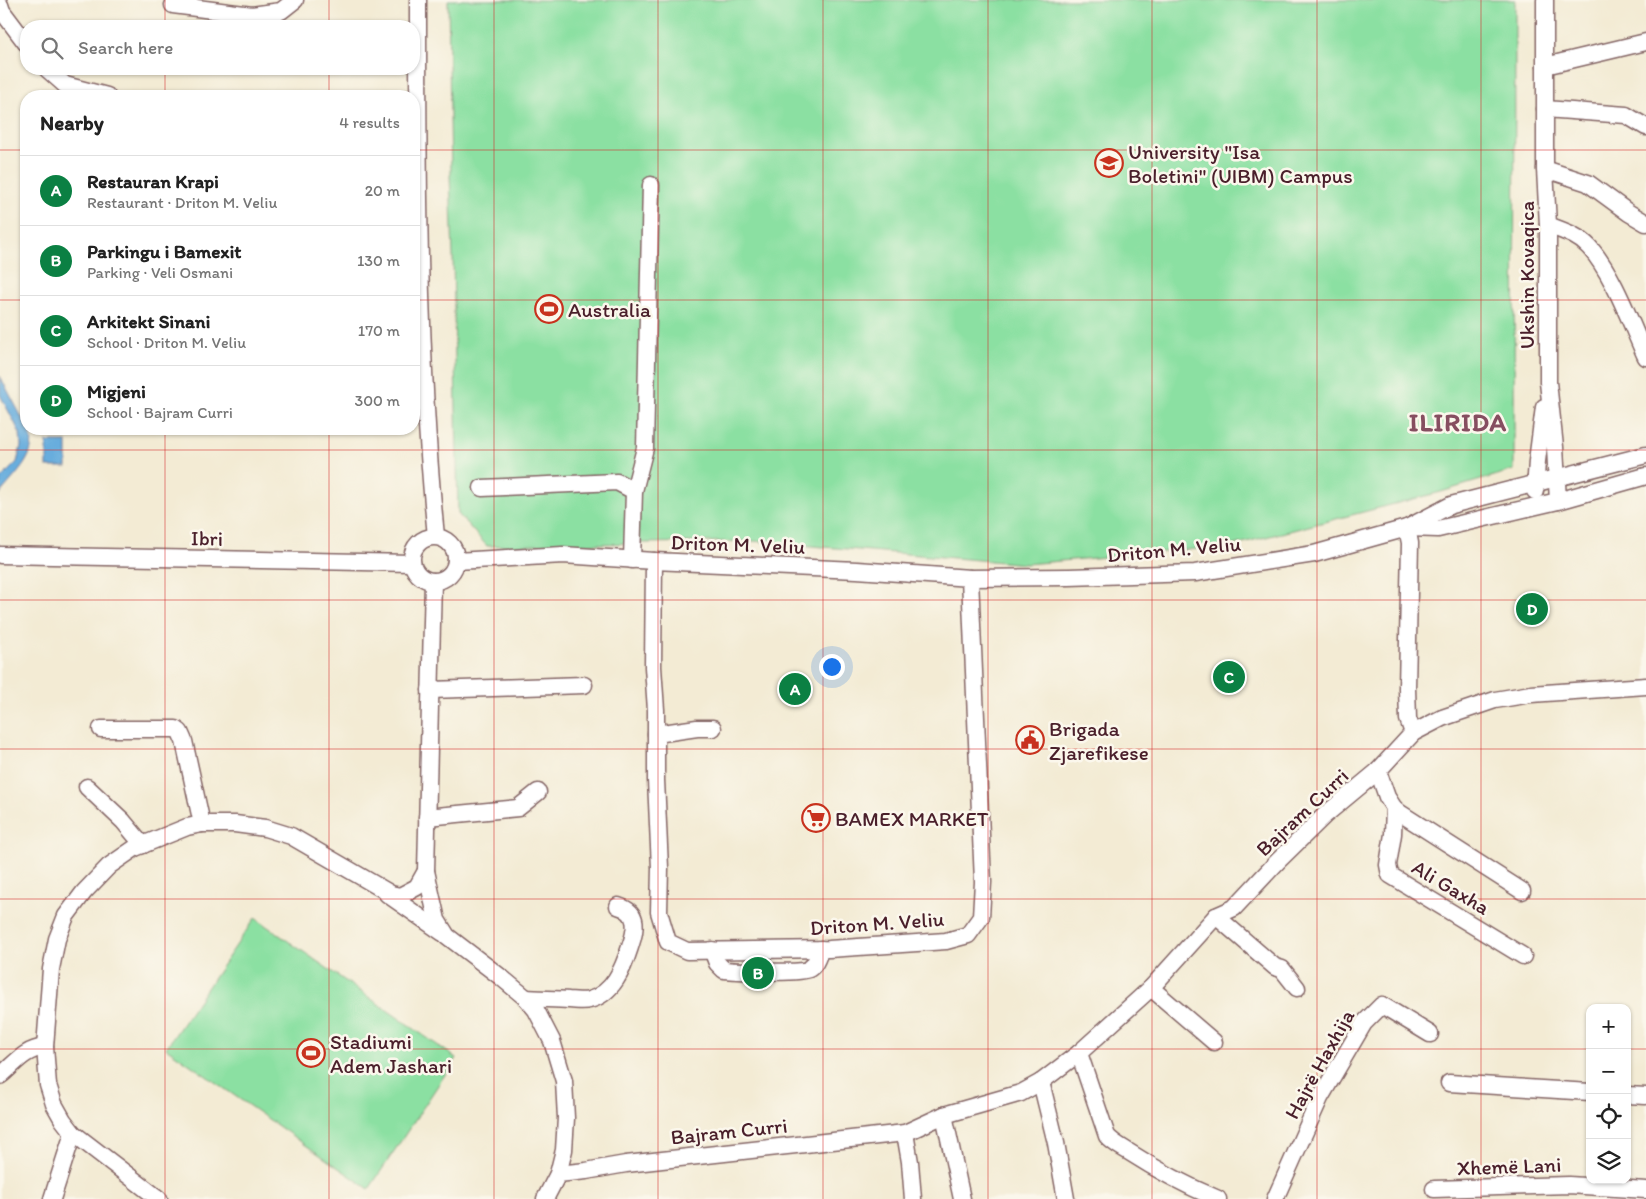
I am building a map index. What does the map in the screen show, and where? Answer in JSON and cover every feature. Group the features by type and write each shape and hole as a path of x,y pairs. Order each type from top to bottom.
{"street":[{"path":"173,5 252,15 281,11 295,0"},
{"path":"418,0 418,20"},
{"name":"Ukshin Kovaqica","path":"1545,0 1545,169 1548,225 1548,382 1545,480 1547,503"},
{"path":"0,5 2,11 20,35"},
{"path":"1545,66 1646,42"},
{"path":"54,75 65,85 84,90"},
{"path":"416,90 417,75"},
{"path":"1546,109 1626,115 1646,127"},
{"path":"1545,169 1588,183 1646,223"},
{"path":"632,560 634,491 645,448 651,186"},
{"path":"1548,225 1571,234 1588,246 1604,266 1646,357"},
{"path":"420,255 424,388 436,536"},
{"name":"Driton M. Veliu","path":"456,562 563,555 654,562 857,570 970,578 1195,573 1314,554 1408,528 1451,505 1646,455"},
{"name":"Driton M. Veliu","path":"1408,528 1438,529 1547,503 1646,476"},
{"name":"Ukshin Kovaqica","path":"1545,480 1547,503"},
{"path":"482,488 616,482 634,491"},
{"path":"1408,528 1410,552 1407,688 1408,718 1413,733"},
{"path":"436,536 450,542 454,548 456,562 451,574 433,581 419,575 412,564 412,556 417,544 436,536"},
{"name":"Ibri","path":"0,555 412,564"},
{"name":"Driton M. Veliu","path":"654,562 653,667 656,710 656,780 660,868 659,912 668,942 687,950 821,949 946,941 968,935 981,917 983,882 970,578"},
{"path":"433,581 426,871 437,920 447,936"},
{"path":"430,690 584,686"},
{"name":"Bajram Curri","path":"558,1174 626,1164 905,1133 944,1115 1021,1093 1041,1082 1079,1052 1151,988 1216,916 1234,908 1325,815 1378,771 1413,733 1442,718 1495,700 1531,694 1646,686"},
{"path":"656,734 697,728 713,728"},
{"path":"101,729 176,729 180,732 184,741 202,824"},
{"name":"Ali Gaxha","path":"1378,771 1387,797 1394,808 1400,813 1522,890"},
{"path":"87,787 123,821 143,845"},
{"path":"427,817 518,808 538,792"},
{"name":"Ali Gaxha","path":"1394,808 1394,834 1388,864 1390,875 1523,956"},
{"path":"160,1199 73,1133 54,1104 48,1085 45,1047 51,969 57,939 66,916 84,892 109,866 143,845 186,827 202,824 235,824 265,828 291,836 375,886 447,936 502,978 526,998 536,1010 552,1041 564,1081 566,1118 564,1150 558,1174 545,1199"},
{"path":"375,886 400,896 416,887 426,871"},
{"path":"526,998 588,1001 602,994 618,977 624,967 636,927 631,913 626,908 618,906"},
{"path":"1216,916 1275,967 1282,969 1296,988"},
{"path":"1151,988 1214,1042"},
{"name":"Hajrë Haxhija","path":"1275,1199 1320,1098 1353,1040 1372,1013 1382,1005 1430,1034"},
{"path":"0,1076 19,1057 31,1050 45,1047"},
{"path":"1079,1052 1107,1136 1111,1141 1197,1195 1218,1199"},
{"path":"1041,1082 1056,1143 1066,1199"},
{"path":"1449,1083 1586,1092"},
{"path":"1631,1094 1646,1096"},
{"path":"944,1115 962,1199"},
{"path":"52,1199 73,1133"},
{"path":"905,1133 913,1199"},
{"name":"Xhemë Lani","path":"1434,1189 1569,1184 1646,1190"}],"green space":[{"name":"University \"Isa Boletini\" (UIBM) Campus","path":"448,0 1515,0 1514,470 1441,492 1231,546 1026,564 752,541 487,546 458,514"},
{"name":"Stadiumi Adem Jashari","path":"255,918 456,1058 369,1189 166,1048"}],"water":[{"path":"0,376 20,414 20,433 0,395"},
{"path":"20,435 30,435 31,447 29,456 0,494 0,479 17,462 21,446"},
{"path":"47,442 67,442 67,467 47,467"}],"place":[{"name":"University \"Isa Boletini\" (UIBM) Campus","path":"1109,163"},
{"name":"Australia","path":"549,309"},
{"name":"Migjeni","path":"1532,609"},
{"name":"Arkitekt Sinani","path":"1229,677"},
{"name":"Restauran Krapi","path":"795,689"},
{"name":"Brigada Zjarefikese","path":"1030,740"},
{"name":"BAMEX MARKET","path":"816,818"},
{"name":"Parkingu i Bamexit","path":"758,973"},
{"name":"Stadiumi Adem Jashari","path":"311,1053"}],"district":[{"name":"ILIRIDA","path":"1458,422"}]}
